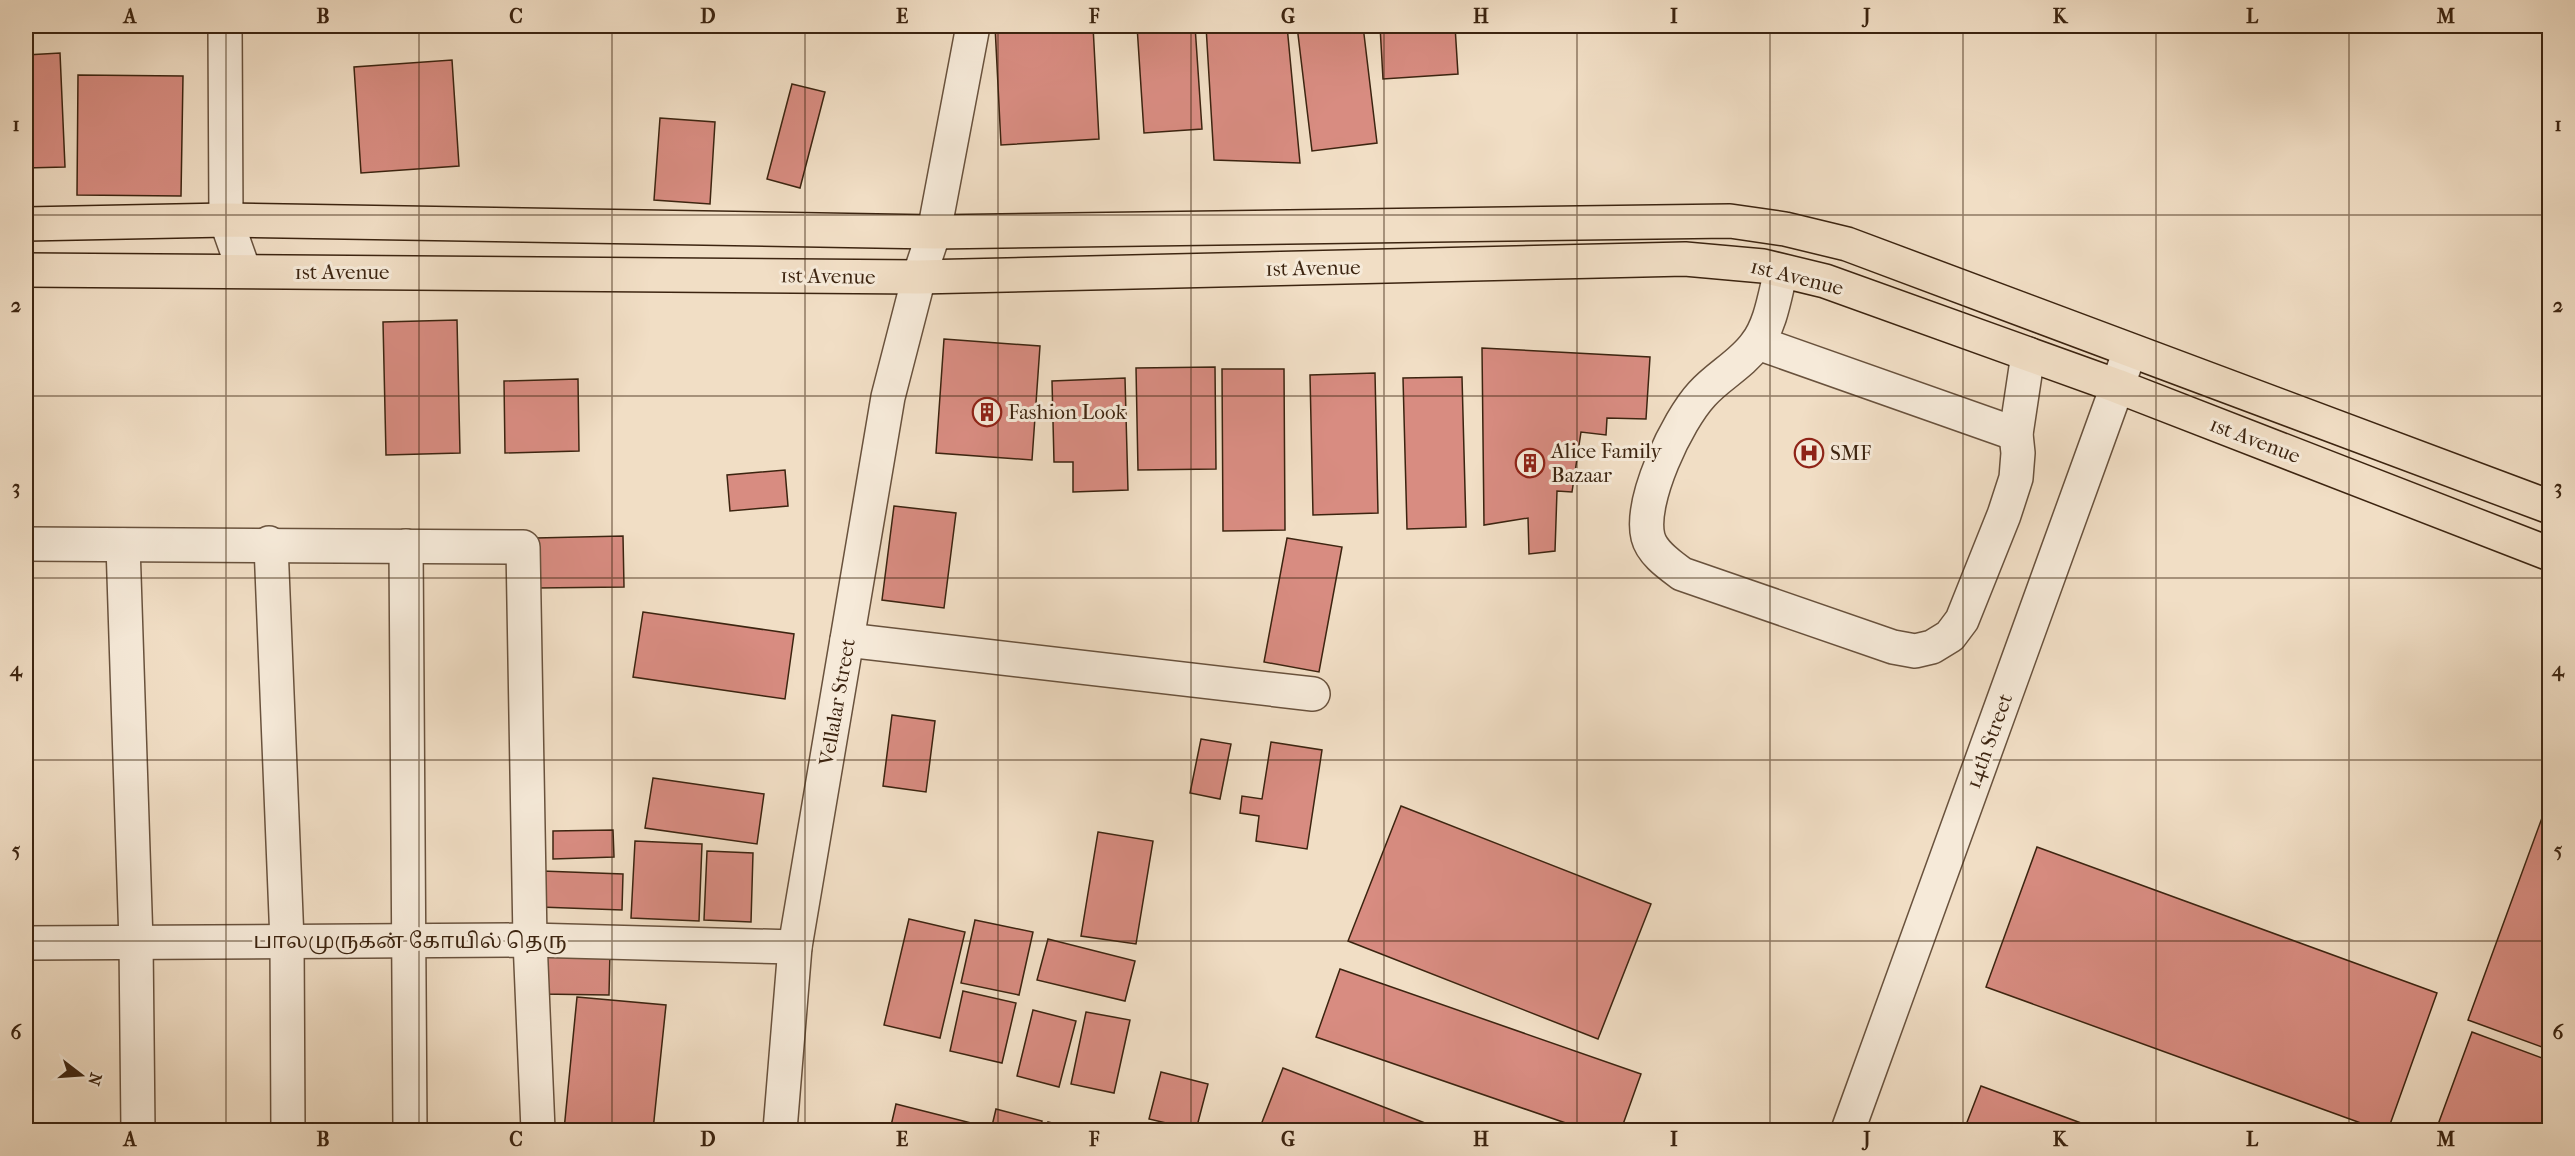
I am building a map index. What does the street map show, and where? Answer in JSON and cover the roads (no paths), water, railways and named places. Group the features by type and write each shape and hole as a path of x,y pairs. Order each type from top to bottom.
{"main road":[{"name":"1st Avenue","path":"26,224 226,220 934,232 1730,221 1785,229 1847,244 2550,507"},
{"name":"1st Avenue","path":"26,270 919,277 1685,259 1763,266 1826,281 2117,386 2550,554"}],"street":[{"path":"225,26 226,220 244,271"},
{"name":"Vellalar Street","path":"780,1131 795,947 888,397 919,277 934,232 972,26"},
{"path":"1781,271 1767,322 1758,342 1746,357 1701,394 1675,435 1657,473 1648,510 1648,538 1662,560 1682,574 1893,647 1916,651 1932,647 1950,636 1962,620 2004,515 2016,478 2018,453 2016,434 2028,354"},
{"path":"1758,342 2016,434"},
{"name":"14th Street","path":"1848,1131 2130,351"},
{"path":"26,544 523,547 530,940 538,1131"},
{"path":"270,544 287,941 288,1131"},
{"path":"123,545 136,942 138,1131"},
{"path":"406,546 410,1131"},
{"path":"848,640 1312,694"},
{"name":"பாலமுருகன் கோயில் தெரு","path":"26,943 530,940 795,947"}],"place":[{"name":"Fashion Look","path":"987,412"},
{"name":"SMF","path":"1809,453"},
{"name":"Alice Family Bazaar","path":"1530,463"}]}
